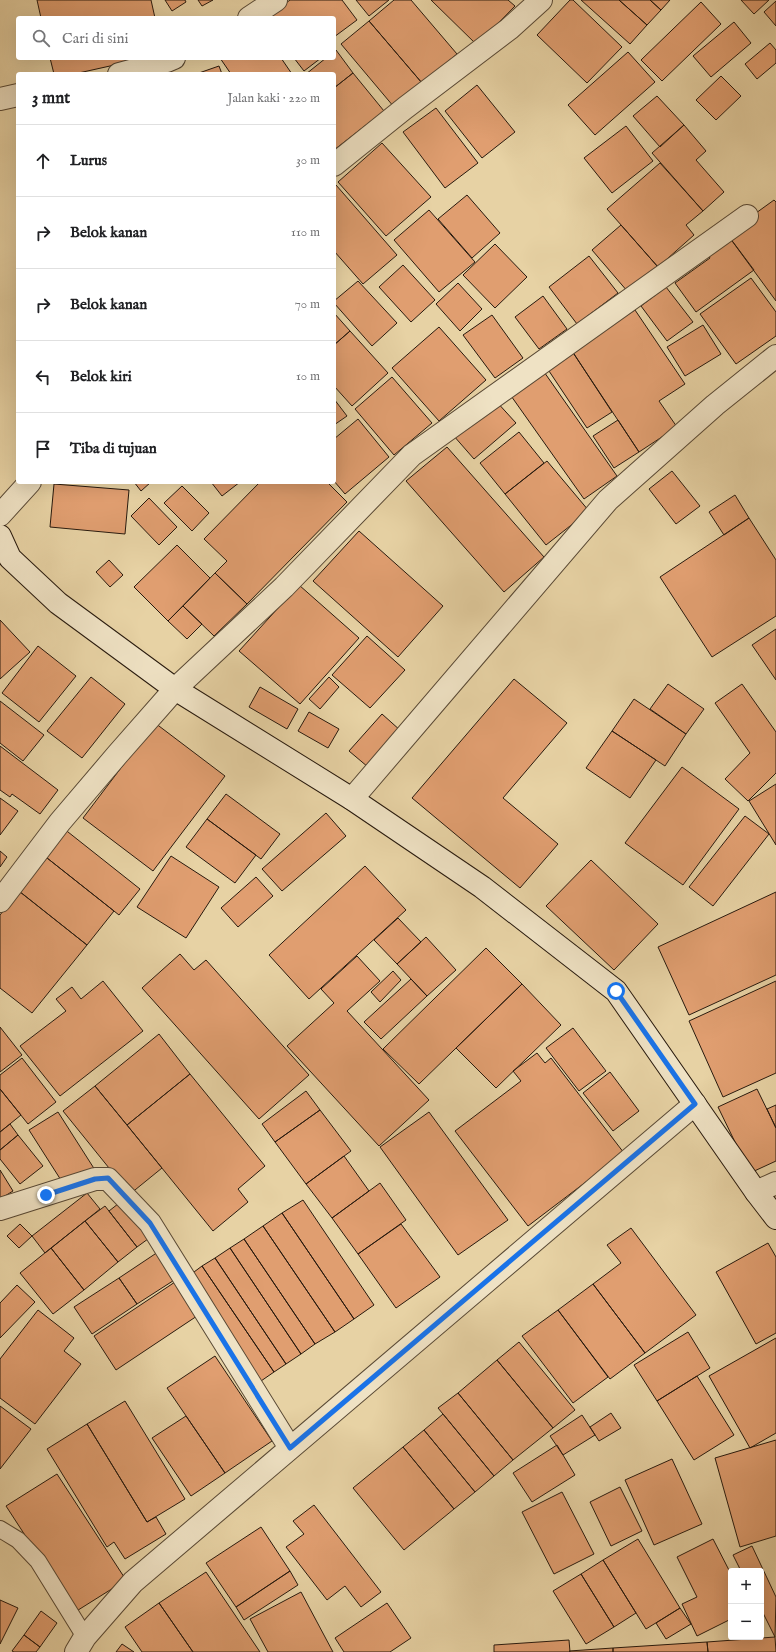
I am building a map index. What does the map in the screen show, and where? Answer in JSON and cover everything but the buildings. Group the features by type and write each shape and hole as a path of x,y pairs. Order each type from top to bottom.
{"street":[{"path":"252,16 276,0"},
{"path":"336,163 405,108 509,29 541,0"},
{"path":"126,72 169,60"},
{"path":"0,99 16,95"},
{"path":"0,901 60,822 175,689 284,587 412,455 747,216"},
{"path":"352,799 608,500 715,405 776,356"},
{"path":"0,515 28,484"},
{"path":"0,536 10,558 58,603 175,689 352,799 482,886 616,991 756,1192 776,1218"},
{"path":"80,1644 133,1582 695,1104"},
{"path":"0,1209 95,1179 108,1178 150,1223 290,1448"},
{"path":"756,1192 776,1183"}],"lane":[{"path":"0,1530 18,1540 38,1561 80,1644"}],"route":[{"path":"46,1195 95,1179 108,1178 150,1223 290,1448 695,1104 616,991"}]}
